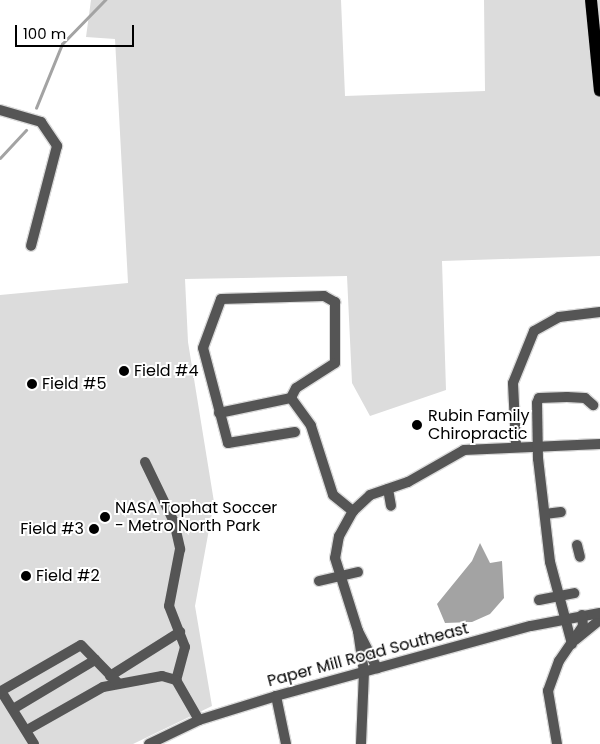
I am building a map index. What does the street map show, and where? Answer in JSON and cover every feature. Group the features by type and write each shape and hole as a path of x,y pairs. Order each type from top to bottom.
{"main road":[{"path":"591,0 600,91"}],"street":[{"path":"0,110 41,122 57,146 31,246"},
{"path":"291,398 296,388 336,362 335,302 324,296 227,298 218,304 203,348 228,443 296,432"},
{"path":"516,444 513,383 534,331 560,317 600,312"},
{"path":"573,642 563,619 545,514 538,445 537,403 540,398 567,397 585,398 593,405"},
{"path":"219,413 291,398"},
{"path":"291,398 311,426 330,488 353,511"},
{"path":"377,668 358,631 338,576 337,543 353,511 362,500 408,482 464,450 516,444 538,445 588,440 600,444"},
{"path":"146,462 174,522 180,549 169,606 185,647 176,680"},
{"path":"388,489 391,506"},
{"path":"545,514 561,512"},
{"path":"577,545 580,557"},
{"path":"319,581 358,572"},
{"path":"539,600 574,593"},
{"name":"Paper Mill Road Southeast","path":"148,744 199,720 276,696 563,619 600,612"},
{"path":"557,744 548,691 559,661 583,626 582,615"},
{"path":"573,642 600,620"},
{"path":"358,631 356,644 364,672 361,744"},
{"path":"110,676 180,632"},
{"path":"36,743 1,691 81,645 120,684"},
{"path":"13,709 94,660"},
{"path":"27,730 103,687 162,676 176,680 199,720"},
{"path":"276,696 286,744"}],"shaded area":[{"path":"91,0 341,0 345,96 485,91 484,0 600,0 600,256 442,261 446,390 370,416 352,383 347,276 185,279 188,342 214,502 195,606 212,706 133,744 0,744 0,295 128,283 115,39 86,37"},
{"path":"480,543 490,563 502,561 504,598 490,614 472,622 445,623 437,604 472,561"}],"waterway":[{"path":"36,108 62,44 105,0"},
{"path":"0,158 26,130"}],"place":[{"name":"Field #4","path":"124,371"},
{"name":"Field #5","path":"32,384"},
{"name":"Rubin Family Chiropractic","path":"417,425"},
{"name":"NASA Tophat Soccer - Metro North Park","path":"105,517"},
{"name":"Field #3","path":"94,529"},
{"name":"Field #2","path":"26,576"}]}
